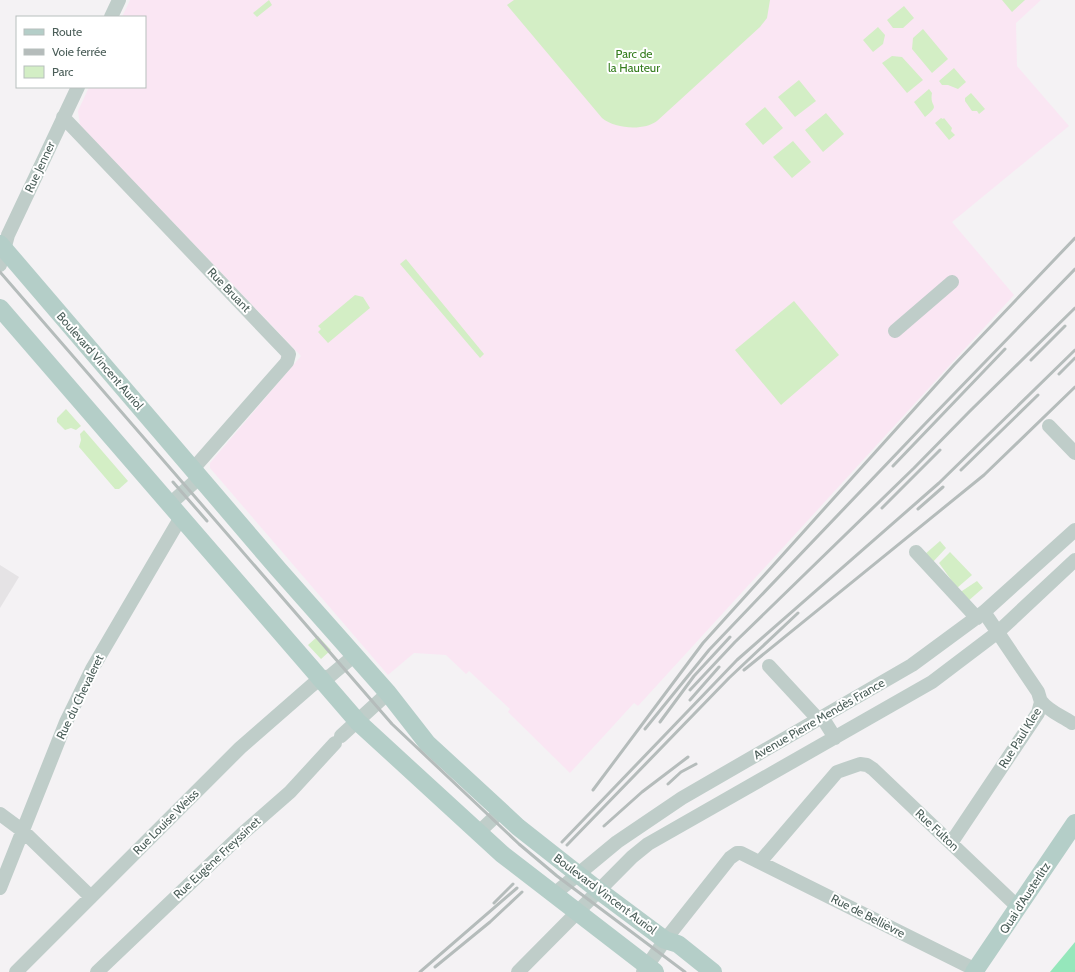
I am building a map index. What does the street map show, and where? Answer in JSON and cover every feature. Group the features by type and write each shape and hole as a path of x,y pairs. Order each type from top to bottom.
{"main road":[{"name":"Boulevard Vincent Auriol","path":"1,253 197,473 279,570 388,693 427,743 501,811 577,874 665,940 678,944 713,972"},
{"path":"0,308 358,722 478,833 553,895 648,970"},
{"name":"Quai d'Austerlitz","path":"975,971 1075,823"}],"street":[{"path":"111,16 119,0"},
{"name":"Rue Jenner","path":"1,253 8,235 78,88"},
{"name":"Rue Bruant","path":"63,117 289,354 287,362 197,473"},
{"path":"895,331 952,282"},
{"path":"1049,426 1075,454"},
{"path":"175,510 197,473"},
{"name":"Rue du Chevaleret","path":"0,888 66,722 175,510"},
{"name":"Avenue Pierre Mendès France","path":"553,895 616,842 682,798 912,665 981,615 1075,530"},
{"name":"Rue Paul Klee","path":"916,552 998,632 1038,692 1040,701 1038,713 951,843"},
{"name":"Avenue Pierre Mendès France","path":"518,972 632,857 658,838 932,682 998,632 1075,560"},
{"path":"321,678 330,676 355,655"},
{"path":"769,666 820,718 835,738"},
{"name":"Rue Louise Weiss","path":"16,972 240,748 321,678"},
{"path":"358,722 388,693"},
{"path":"1040,701 1046,708 1058,713 1072,723"},
{"name":"Rue Eugène Freyssinet","path":"97,972 242,834 290,792 338,740 358,722"},
{"name":"Rue Fulton","path":"760,862 834,775 852,765 860,764 870,767 1019,908"},
{"path":"478,833 501,811"},
{"path":"0,814 23,831 91,897"},
{"name":"Rue de Bellièvre","path":"648,970 665,940 732,856 741,853 975,971"}],"shaded area":[{"path":"130,0 1041,0 1016,23 1017,66 1069,126 952,222 1014,295 638,706 634,703 570,773 508,712 510,709 469,671 466,674 446,655 414,653 388,675 210,468 210,463 301,356 80,125 78,111 89,88 146,88 146,16 122,16"},
{"path":"0,565 19,577 0,608"},
{"path":"1075,942 1075,972 1050,972"}],"green space":[{"path":"269,0 272,5 257,17 253,13"},
{"name":"Parc de la Hauteur","path":"514,0 770,0 767,18 760,27 657,121 645,126 630,127 614,125 602,118 507,5"},
{"path":"1002,0 1025,0 1012,12"},
{"path":"904,6 914,18 903,28 893,28 887,20"},
{"path":"878,27 885,35 883,44 873,52 863,40"},
{"path":"923,29 948,59 932,73 912,49 913,38"},
{"path":"892,56 902,57 923,80 907,93 882,63"},
{"path":"954,68 966,82 958,89 948,85 942,85 939,81"},
{"path":"799,80 816,101 795,117 778,97"},
{"path":"929,89 932,93 932,102 934,107 933,110 925,117 914,102"},
{"path":"971,93 985,109 979,114 977,111 972,111 965,101 965,98"},
{"path":"765,107 783,128 763,145 745,124"},
{"path":"826,113 844,134 823,152 805,130"},
{"path":"941,118 944,118 952,128 951,131 955,135 949,140 935,123"},
{"path":"793,141 811,162 792,178 773,157"},
{"path":"406,259 484,354 480,358 400,264"},
{"path":"355,295 363,297 370,308 328,343 318,332 321,329 318,326"},
{"path":"794,301 839,355 781,405 735,350"},
{"path":"66,409 81,426 76,430 71,428 65,430 57,422 57,418"},
{"path":"84,430 128,481 119,489 115,489 79,447 81,440 80,434"},
{"path":"940,541 946,548 931,564 924,555"},
{"path":"950,552 972,575 957,588 939,563"},
{"path":"977,581 983,588 967,602 959,593"},
{"path":"318,636 331,650 321,659 308,645"}],"railway":[{"path":"593,790 703,643 954,365 1075,238"},
{"path":"645,729 709,650 1075,269"},
{"path":"0,272 392,724 519,844 557,876 685,972"},
{"path":"690,690 735,642 914,468 1075,308"},
{"path":"1031,360 1065,326"},
{"path":"893,466 1005,349"},
{"path":"562,842 737,660 939,483 1075,350"},
{"path":"1059,374 1075,358"},
{"path":"744,670 984,475 1075,387"},
{"path":"961,470 1038,395"},
{"path":"882,508 940,450"},
{"path":"173,482 207,521"},
{"path":"918,509 943,487"},
{"path":"567,845 729,678 798,613"},
{"path":"660,722 694,676 730,637"},
{"path":"690,700 719,667"},
{"path":"604,826 642,792 688,757"},
{"path":"668,784 681,772 696,764"},
{"path":"494,903 513,884"},
{"path":"420,972 517,888"},
{"path":"435,967 490,922 522,892"}]}
